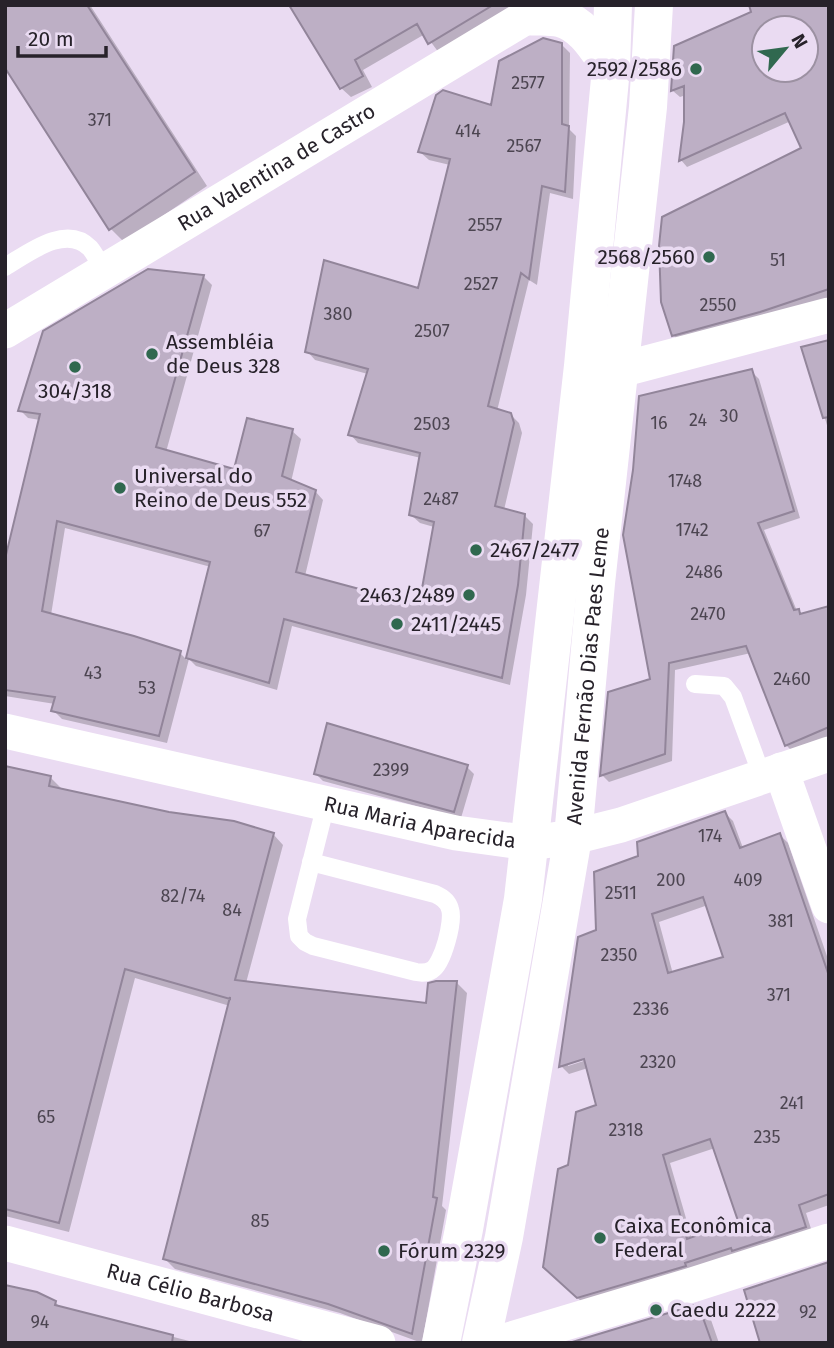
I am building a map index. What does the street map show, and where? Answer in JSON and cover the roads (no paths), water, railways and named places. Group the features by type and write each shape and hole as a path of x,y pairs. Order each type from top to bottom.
{"main road":[{"name":"Avenida Fernão Dias Paes Leme","path":"441,1343 523,899 582,379 611,68 613,5"},
{"name":"Avenida Fernão Dias Paes Leme","path":"481,1343 504,1237 573,837 596,583 646,132 654,5"},
{"path":"536,10 577,26 589,37 611,68"}],"street":[{"name":"Rua Valentina de Castro","path":"5,331 536,10"},
{"path":"620,370 829,315"},
{"name":"Rua Maria Aparecida","path":"5,731 456,833 530,843 573,837 621,825 829,754"},
{"path":"772,773 829,906"},
{"path":"498,1343 829,1241"},
{"name":"Rua Célio Barbosa","path":"5,1244 314,1335 378,1343"}],"lane":[{"path":"5,267 47,243 66,238 88,246 104,271"},
{"path":"695,684 724,686 733,697 772,773"},
{"path":"311,862 443,898 449,904 451,920 438,964 424,973 416,972 305,942 299,936 297,919 311,862 326,804"}],"place":[{"name":"2592/2586","path":"696,69"},
{"name":"2568/2560","path":"709,257"},
{"name":"Assembléia de Deus 328","path":"152,354"},
{"name":"304/318","path":"75,367"},
{"name":"Universal do Reino de Deus 552","path":"120,488"},
{"name":"2467/2477","path":"476,550"},
{"name":"2463/2489","path":"469,595"},
{"name":"2411/2445","path":"397,624"},
{"name":"Caixa Econômica Federal","path":"600,1238"},
{"name":"Fórum 2329","path":"384,1251"},
{"name":"Caedu 2222","path":"656,1310"}]}
